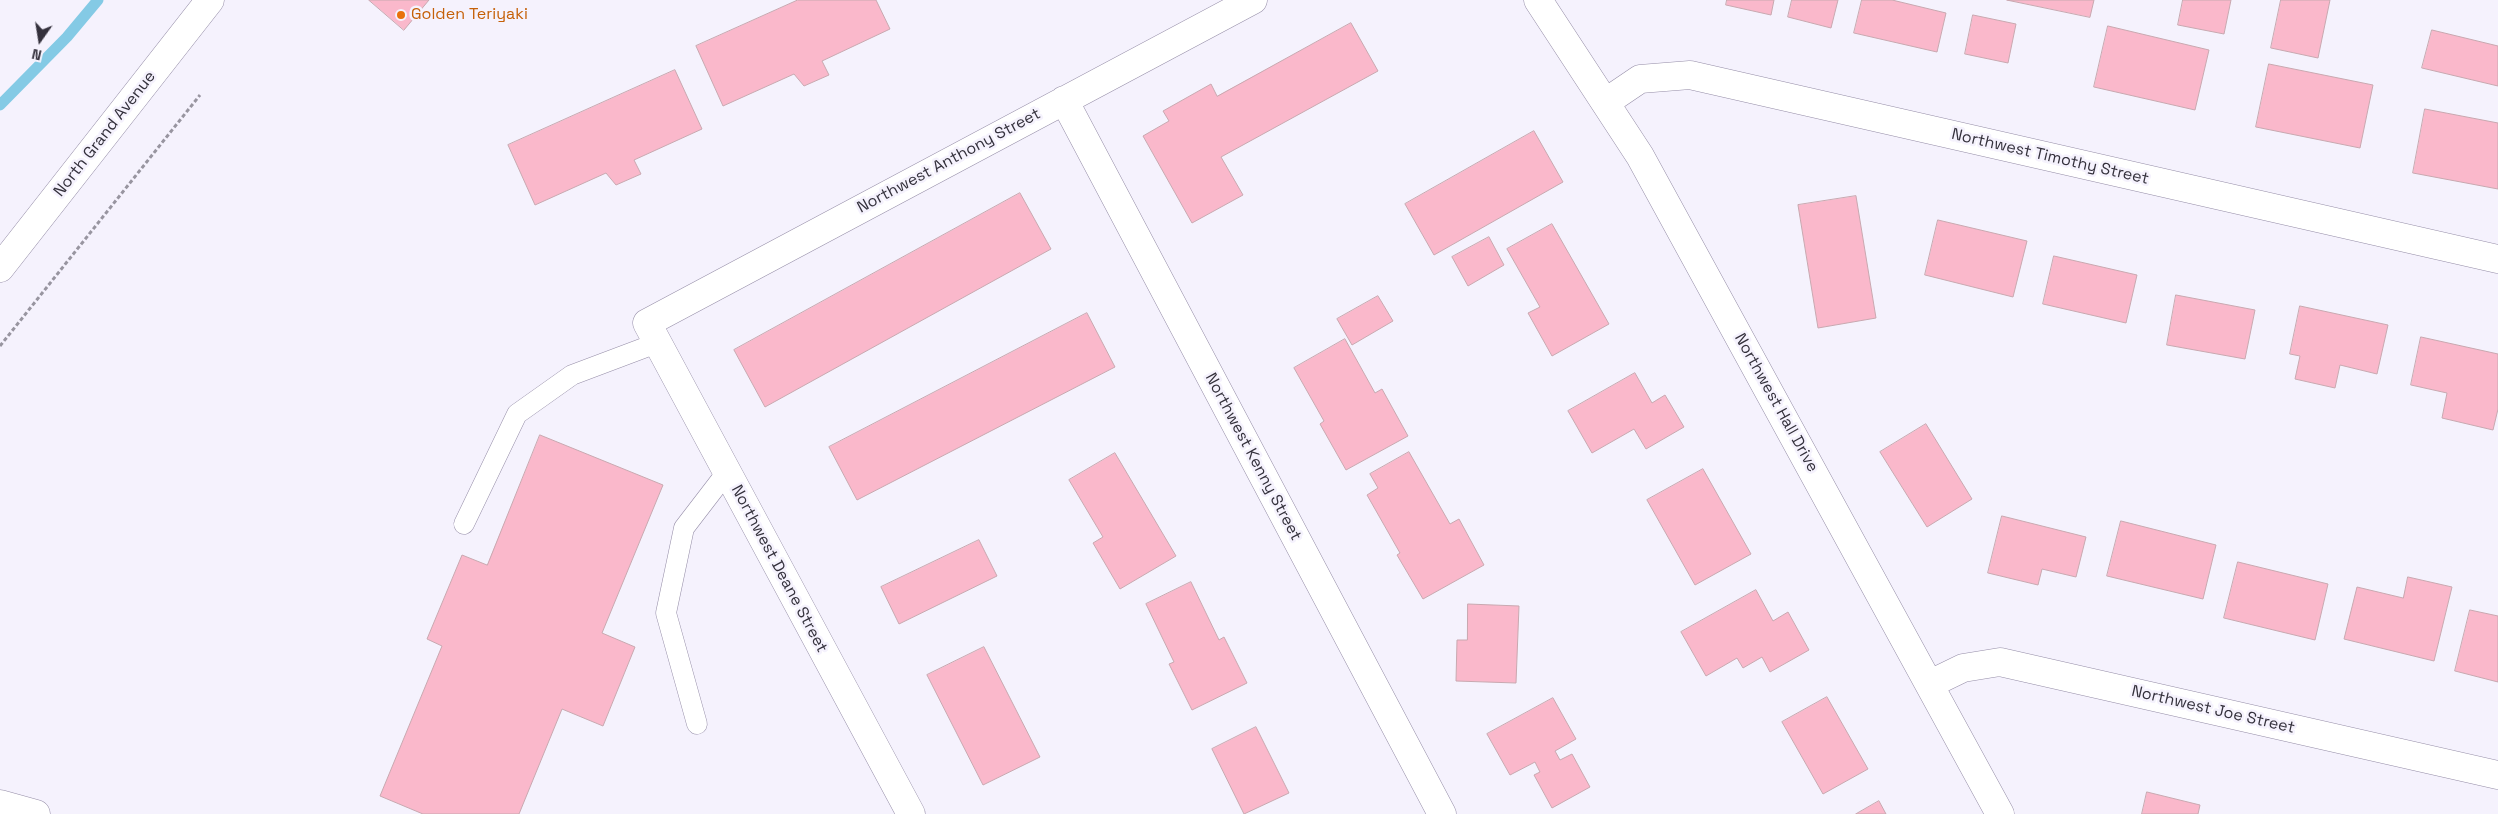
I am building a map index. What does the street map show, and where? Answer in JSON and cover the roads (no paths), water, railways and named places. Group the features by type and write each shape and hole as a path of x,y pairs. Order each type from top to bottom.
{"street":[{"name":"North Grand Avenue","path":"0,268 210,0"},
{"name":"Northwest Anthony Street","path":"652,333 1064,100 1253,0"},
{"name":"Northwest Hall Drive","path":"1538,0 1640,156 2000,814"},
{"name":"Northwest Timothy Street","path":"1606,102 1640,79 1690,75 2498,260"},
{"name":"Northwest Kenny Street","path":"1064,100 1442,814"},
{"name":"Northwest Deane Street","path":"652,333 911,814"},
{"name":"Northwest Joe Street","path":"1930,684 1963,668 2000,662 2498,775"},
{"path":"0,804 36,814"}],"lane":[{"path":"464,524 517,414 572,375 652,333"},
{"path":"697,724 666,613 684,528 727,472"}],"waterway":[{"path":"0,105 67,37 98,0"}],"place":[{"name":"Golden Teriyaki","path":"401,15"}]}
